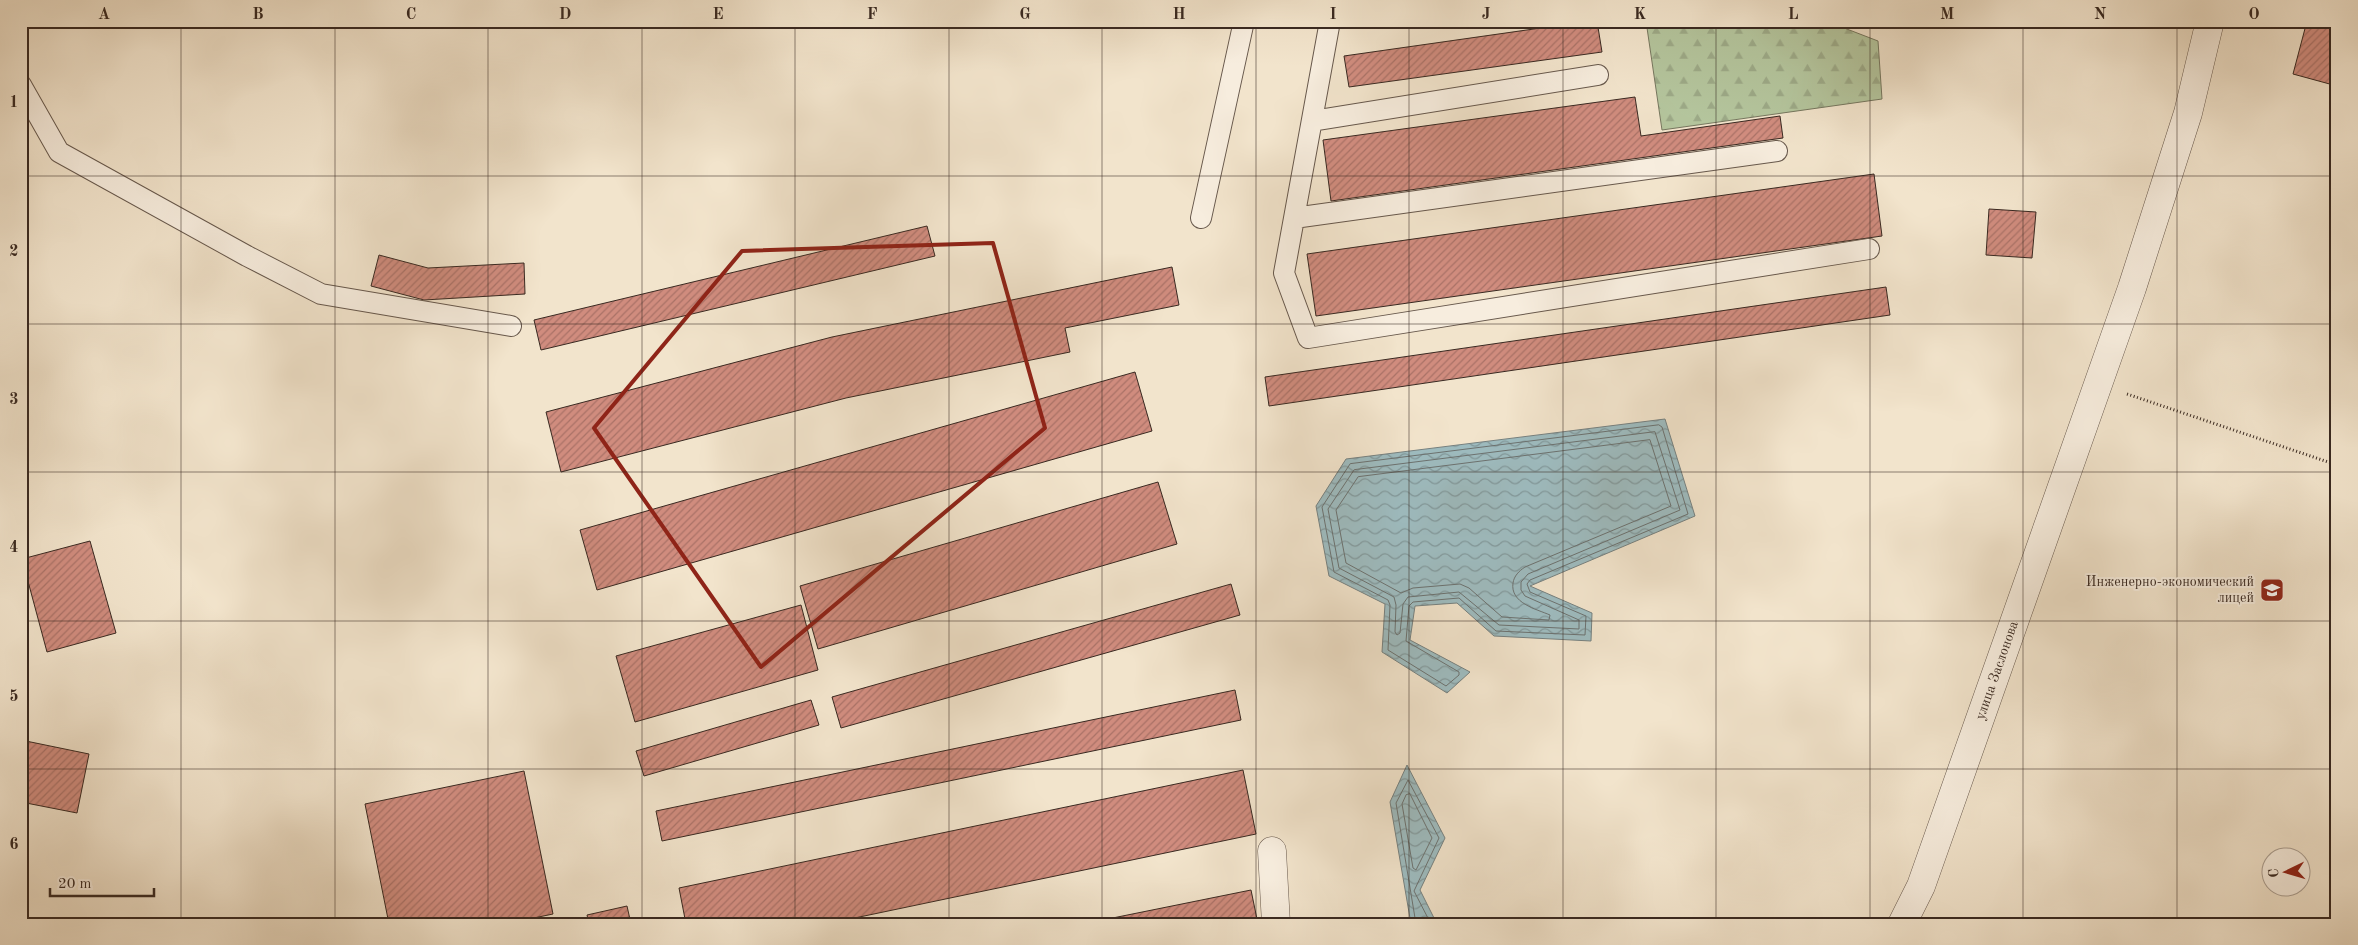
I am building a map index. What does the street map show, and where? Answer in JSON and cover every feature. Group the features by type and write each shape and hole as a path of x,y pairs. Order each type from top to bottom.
{"street":[{"name":"улица Заслонова","path":"1902,924 1924,876 2132,288 2188,113 2210,21"},
{"path":"1272,851 1276,924"}],"lane":[{"path":"1201,218 1244,21"},
{"path":"1330,21 1284,273 1308,338 1869,249"},
{"path":"1312,121 1598,75"},
{"path":"21,85 59,152 247,256 321,294 511,326"},
{"path":"1294,218 1777,151"}],"path":[{"path":"2098,383 2143,401 2337,465"}],"highlighted area":[{"path":"993,243 1045,428 761,667 594,428 742,251"}],"green space":[{"path":"1646,21 1826,21 1878,41 1882,99 1662,130"}],"water":[{"path":"1665,419 1695,516 1530,586 1592,613 1591,641 1494,636 1457,603 1415,606 1410,640 1470,672 1447,693 1382,652 1385,604 1329,576 1316,506 1346,459"},
{"path":"1407,765 1445,838 1420,890 1437,924 1411,924 1390,802"}],"building":[{"path":"1597,21 1602,52 1349,87 1344,56"},
{"path":"2307,21 2337,21 2337,86 2293,74"},
{"path":"1635,97 1641,136 1780,116 1783,138 1331,201 1323,140"},
{"path":"1874,174 1882,236 1316,316 1307,254"},
{"path":"1989,209 2036,212 2032,258 1986,255"},
{"path":"927,226 935,256 541,350 534,320"},
{"path":"379,255 428,268 524,263 525,294 424,300 371,286"},
{"path":"1172,267 1179,305 1065,328 1070,352 846,398 561,472 546,412 832,337"},
{"path":"1886,287 1890,315 1269,406 1265,377"},
{"path":"1135,372 1152,431 597,590 580,530"},
{"path":"1158,482 1177,544 818,649 800,586"},
{"path":"90,541 116,633 47,652 22,559"},
{"path":"1231,584 1240,615 841,728 832,697"},
{"path":"801,605 818,670 635,722 616,656"},
{"path":"1235,690 1241,720 662,841 656,811"},
{"path":"811,700 819,725 644,776 636,751"},
{"path":"21,740 89,754 77,813 21,802"},
{"path":"1243,770 1256,834 826,924 686,924 679,888"},
{"path":"524,771 553,914 505,924 389,924 365,804"},
{"path":"1251,890 1258,924 1083,924"},
{"path":"627,906 631,924 589,924 587,915"}],"place":[{"name":"Инженерно-экономический лицей","path":"2272,590"}]}
